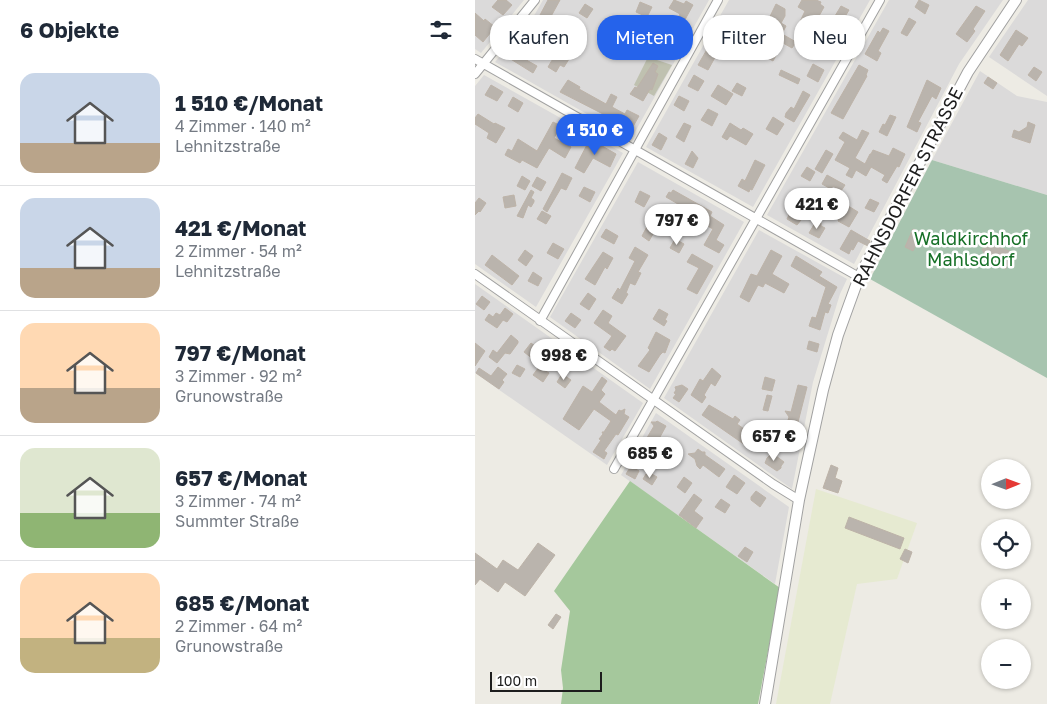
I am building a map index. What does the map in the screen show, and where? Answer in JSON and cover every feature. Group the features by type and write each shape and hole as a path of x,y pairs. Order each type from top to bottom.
{"street":[{"path":"475,74 535,0"},
{"path":"540,320 718,0"},
{"path":"615,469 880,0"},
{"name":"RAHNSDORFER STRASSE","path":"765,704 799,500 823,390 838,335 859,277 968,72 1016,0"},
{"path":"475,60 859,277"},
{"path":"475,274 653,401 799,500"}],"shaded area":[{"path":"475,0 524,0 512,15 490,15 490,42 481,53 475,49"},
{"path":"543,0 709,0 693,29 693,15 597,15 597,60 675,60 631,139 495,62 497,60 587,60 587,15 535,14"},
{"path":"729,0 870,0 862,15 794,15 794,60 836,60 753,207 646,147 703,46 703,60 784,60 784,15 721,15"},
{"path":"889,0 1003,0 959,64 854,264 767,215 855,60 865,60 865,42"},
{"path":"1028,0 1047,0 1047,96 989,57"},
{"path":"646,60 657,60 672,65 654,96 634,85"},
{"path":"980,71 1017,96 1047,102 1047,195 932,160"},
{"path":"484,75 623,153 536,307 475,264 475,86"},
{"path":"638,162 744,222 650,389 550,317"},
{"path":"759,230 847,279 840,294 813,382 792,489 664,398"},
{"path":"475,284 643,403 607,465 475,373"},
{"path":"656,413 789,507 775,584 621,475"},
{"path":"816,489 917,523 897,579 857,584 830,704 776,704"}],"green space":[{"name":"Waldkirchhof Mahlsdorf","path":"932,160 1047,195 1047,378 870,279"},
{"path":"630,481 780,588 758,704 561,704 563,688 561,670 570,611 554,591"}],"building":[{"path":"498,0 506,0 512,5 503,15 492,7"},
{"path":"548,0 560,0 552,15 540,15"},
{"path":"674,0 684,4 686,1 693,5 688,15 679,15 669,8"},
{"path":"802,0 816,0 821,2 820,4 824,7 820,15 803,15 805,11 798,7"},
{"path":"919,0 929,5 925,14 915,7"},
{"path":"640,2 652,7 648,15 636,12"},
{"path":"585,4 593,9 587,18 587,15 579,13"},
{"path":"776,4 785,9 784,18 784,15 771,15"},
{"path":"841,6 849,10 846,15 836,15"},
{"path":"976,6 985,11 967,42 956,34"},
{"path":"475,13 484,21 485,19 490,23 490,33 483,42 475,35"},
{"path":"909,18 916,22 907,36 901,33"},
{"path":"883,28 889,31 878,51 881,53 877,61 865,54 878,31 880,33"},
{"path":"1016,30 1028,38 1022,46 1019,44 1008,61 1000,55"},
{"path":"784,35 794,41 792,48 784,44"},
{"path":"703,56 703,60 714,60 708,70 698,65"},
{"path":"512,60 526,60 537,66 533,73"},
{"path":"552,60 568,60 564,67 560,65 556,72 548,67"},
{"path":"653,63 658,66 655,72 658,74 652,90 650,89 643,101 630,94 635,87 637,88"},
{"path":"813,64 824,70 818,82 807,76"},
{"path":"859,65 868,70 867,76 843,119 831,113"},
{"path":"1034,67 1042,72 1036,81 1028,75"},
{"path":"781,70 800,79 798,84 779,75"},
{"path":"694,75 704,81 698,91 688,86"},
{"path":"988,77 997,83 993,89 984,83"},
{"path":"568,80 580,87 579,89 606,104 611,94 617,97 612,107 625,114 627,110 639,116 631,130 560,92"},
{"path":"927,80 941,88 936,99 932,96 918,122 921,123 917,132 907,127"},
{"path":"737,83 746,88 742,96 732,91"},
{"path":"491,85 503,92 497,101 485,95"},
{"path":"718,85 733,94 726,105 711,96"},
{"path":"803,91 810,95 794,122 785,117 786,113 791,107 794,109"},
{"path":"679,96 689,101 684,111 674,105"},
{"path":"513,97 523,103 518,112 508,106"},
{"path":"708,109 718,114 712,126 701,120"},
{"path":"478,114 494,124 505,128 496,143 487,138 489,133 475,124 475,118"},
{"path":"890,115 896,117 887,136 879,132"},
{"path":"773,117 784,124 777,135 766,129"},
{"path":"553,122 561,126 554,138 571,147 565,158 549,148 537,168 522,160 520,163 505,155 508,149 512,151 518,139 537,151"},
{"path":"1028,122 1035,125 1030,143 1012,137 1014,130 1019,132 1027,127"},
{"path":"684,123 691,126 684,142 676,137"},
{"path":"730,123 741,130 743,128 753,134 746,145 730,136 727,140 722,137"},
{"path":"862,130 869,133 855,158 865,164 873,150 889,156 893,148 905,154 899,167 897,166 887,183 882,180 885,175 871,167 866,176 856,170 852,178 846,175 850,168 835,160 845,142 839,138 843,132 857,140"},
{"path":"659,133 667,138 661,150 652,145"},
{"path":"590,139 616,154 610,167 593,158 584,173 575,168"},
{"path":"826,150 833,154 822,173 815,169"},
{"path":"692,151 698,158 693,168 685,164"},
{"path":"755,160 765,165 752,190 750,189 749,192 738,186 742,179 745,181"},
{"path":"807,167 815,172 810,181 801,176"},
{"path":"562,173 572,178 566,190 561,188 547,212 543,209"},
{"path":"827,175 845,185 841,191 833,186 831,189 822,184"},
{"path":"522,176 530,181 525,190 517,186"},
{"path":"537,177 546,182 541,191 532,186"},
{"path":"584,187 595,192 590,202 579,196"},
{"path":"531,190 534,192 531,198 534,202 531,207 528,205 523,218 517,216"},
{"path":"673,190 712,212 710,216 724,225 716,240 724,245 719,253 704,245 713,229 700,222 702,218 666,197"},
{"path":"640,191 650,196 644,207 635,202"},
{"path":"800,192 810,198 806,207 813,211 809,217 805,215 797,225 787,219"},
{"path":"514,195 516,206 505,208 503,197"},
{"path":"479,198 486,203 480,212 475,215 475,203"},
{"path":"870,199 879,203 874,212 865,208"},
{"path":"845,204 858,212 849,227 838,221"},
{"path":"542,211 551,216 546,224 537,219"},
{"path":"650,221 658,225 649,241 642,236"},
{"path":"815,223 821,223 821,226 825,228 819,238 809,233"},
{"path":"606,229 618,236 614,244 601,237"},
{"path":"913,229 922,233 913,251 905,247"},
{"path":"851,230 870,241 868,246 858,241 849,254 840,249"},
{"path":"675,239 684,244 679,253 670,248"},
{"path":"553,243 564,249 558,259 547,253"},
{"path":"993,245 1012,252 1006,269 988,262 988,256 985,255 982,249 988,246 992,248"},
{"path":"635,247 648,255 638,272 641,273 635,285 630,283 626,293 628,294 622,304 612,298 618,288 620,290 635,261 629,258"},
{"path":"525,250 533,256 526,266 518,260"},
{"path":"771,250 782,256 772,274 789,284 784,293 765,283 763,287 758,285 749,302 740,297 751,274 757,276"},
{"path":"603,252 613,258 607,269 605,267 595,285 585,279"},
{"path":"692,254 713,266 697,294 687,289 699,268 687,262"},
{"path":"492,255 519,276 512,285 485,265"},
{"path":"796,256 822,272 819,276 837,287 828,304 831,305 828,313 825,312 820,330 809,326 812,317 816,318 826,287 791,266"},
{"path":"533,272 542,278 538,286 528,281"},
{"path":"588,293 596,299 589,310 580,304"},
{"path":"482,296 490,302 484,310 476,304"},
{"path":"505,308 513,314 507,322 503,320 497,328 485,320 489,314 493,317 496,313 500,315"},
{"path":"659,309 668,314 664,326 653,319"},
{"path":"603,310 612,316 608,323 626,336 615,351 612,349 610,351 604,347 612,336 594,323"},
{"path":"571,313 581,320 575,328 565,321"},
{"path":"656,332 670,340 665,353 663,352 660,355 649,372 638,366 650,350 648,348"},
{"path":"511,335 518,343 510,354 505,353 497,363 489,357 493,350 497,353"},
{"path":"809,341 819,344 817,352 807,349"},
{"path":"475,343 485,351 475,366"},
{"path":"531,343 535,346 537,343 543,347 533,359 524,352"},
{"path":"517,365 525,369 520,377 512,373"},
{"path":"498,367 507,374 502,380 504,382 499,389 476,373 479,368 491,376"},
{"path":"539,367 549,373 543,382 533,375"},
{"path":"712,368 721,376 715,386 711,383 702,403 691,395 700,379 703,381"},
{"path":"562,374 571,380 565,388 557,382"},
{"path":"602,377 607,381 601,390 605,394 599,402 616,415 619,410 625,409 624,414 629,417 618,435 616,434 604,451 607,453 604,459 593,452 601,440 599,439 603,434 602,432 604,432 611,421 594,409 579,430 563,419 583,386 592,392"},
{"path":"765,377 775,380 772,391 762,389"},
{"path":"682,385 688,389 679,402 673,398 676,394 674,393 675,387"},
{"path":"798,385 807,387 798,422 788,420 789,417 785,411 791,412"},
{"path":"767,395 772,396 768,411 763,410"},
{"path":"709,405 733,419 735,416 740,420 737,424 754,436 760,427 766,432 759,442 754,440 748,447 702,415"},
{"path":"657,421 666,426 648,459 638,453 654,426 651,422"},
{"path":"788,435 795,436 793,448 781,446 782,439 787,440"},
{"path":"698,449 705,452 705,455 725,469 719,477 703,465 700,469 695,459 688,454 695,453"},
{"path":"669,453 678,459 673,466 664,460"},
{"path":"772,453 784,462 777,471 765,463"},
{"path":"831,465 838,468 835,478 842,481 838,493 823,488"},
{"path":"631,466 639,471 635,479 626,474"},
{"path":"650,473 657,477 652,485 643,479 646,474 649,475"},
{"path":"734,475 745,483 737,494 726,487"},
{"path":"684,477 692,483 685,493 677,487"},
{"path":"756,491 766,498 760,507 751,500"},
{"path":"694,494 702,500 694,511 703,518 696,528 679,515"},
{"path":"721,499 730,505 725,513 715,507"},
{"path":"849,517 904,538 900,549 845,528"},
{"path":"538,543 555,555 525,596 505,582 498,592 480,579 475,585 475,553 497,569 503,560 518,570"},
{"path":"745,547 753,552 747,562 738,556"},
{"path":"905,549 912,552 908,563 900,559"},
{"path":"556,614 561,617 553,629 548,625"}]}
